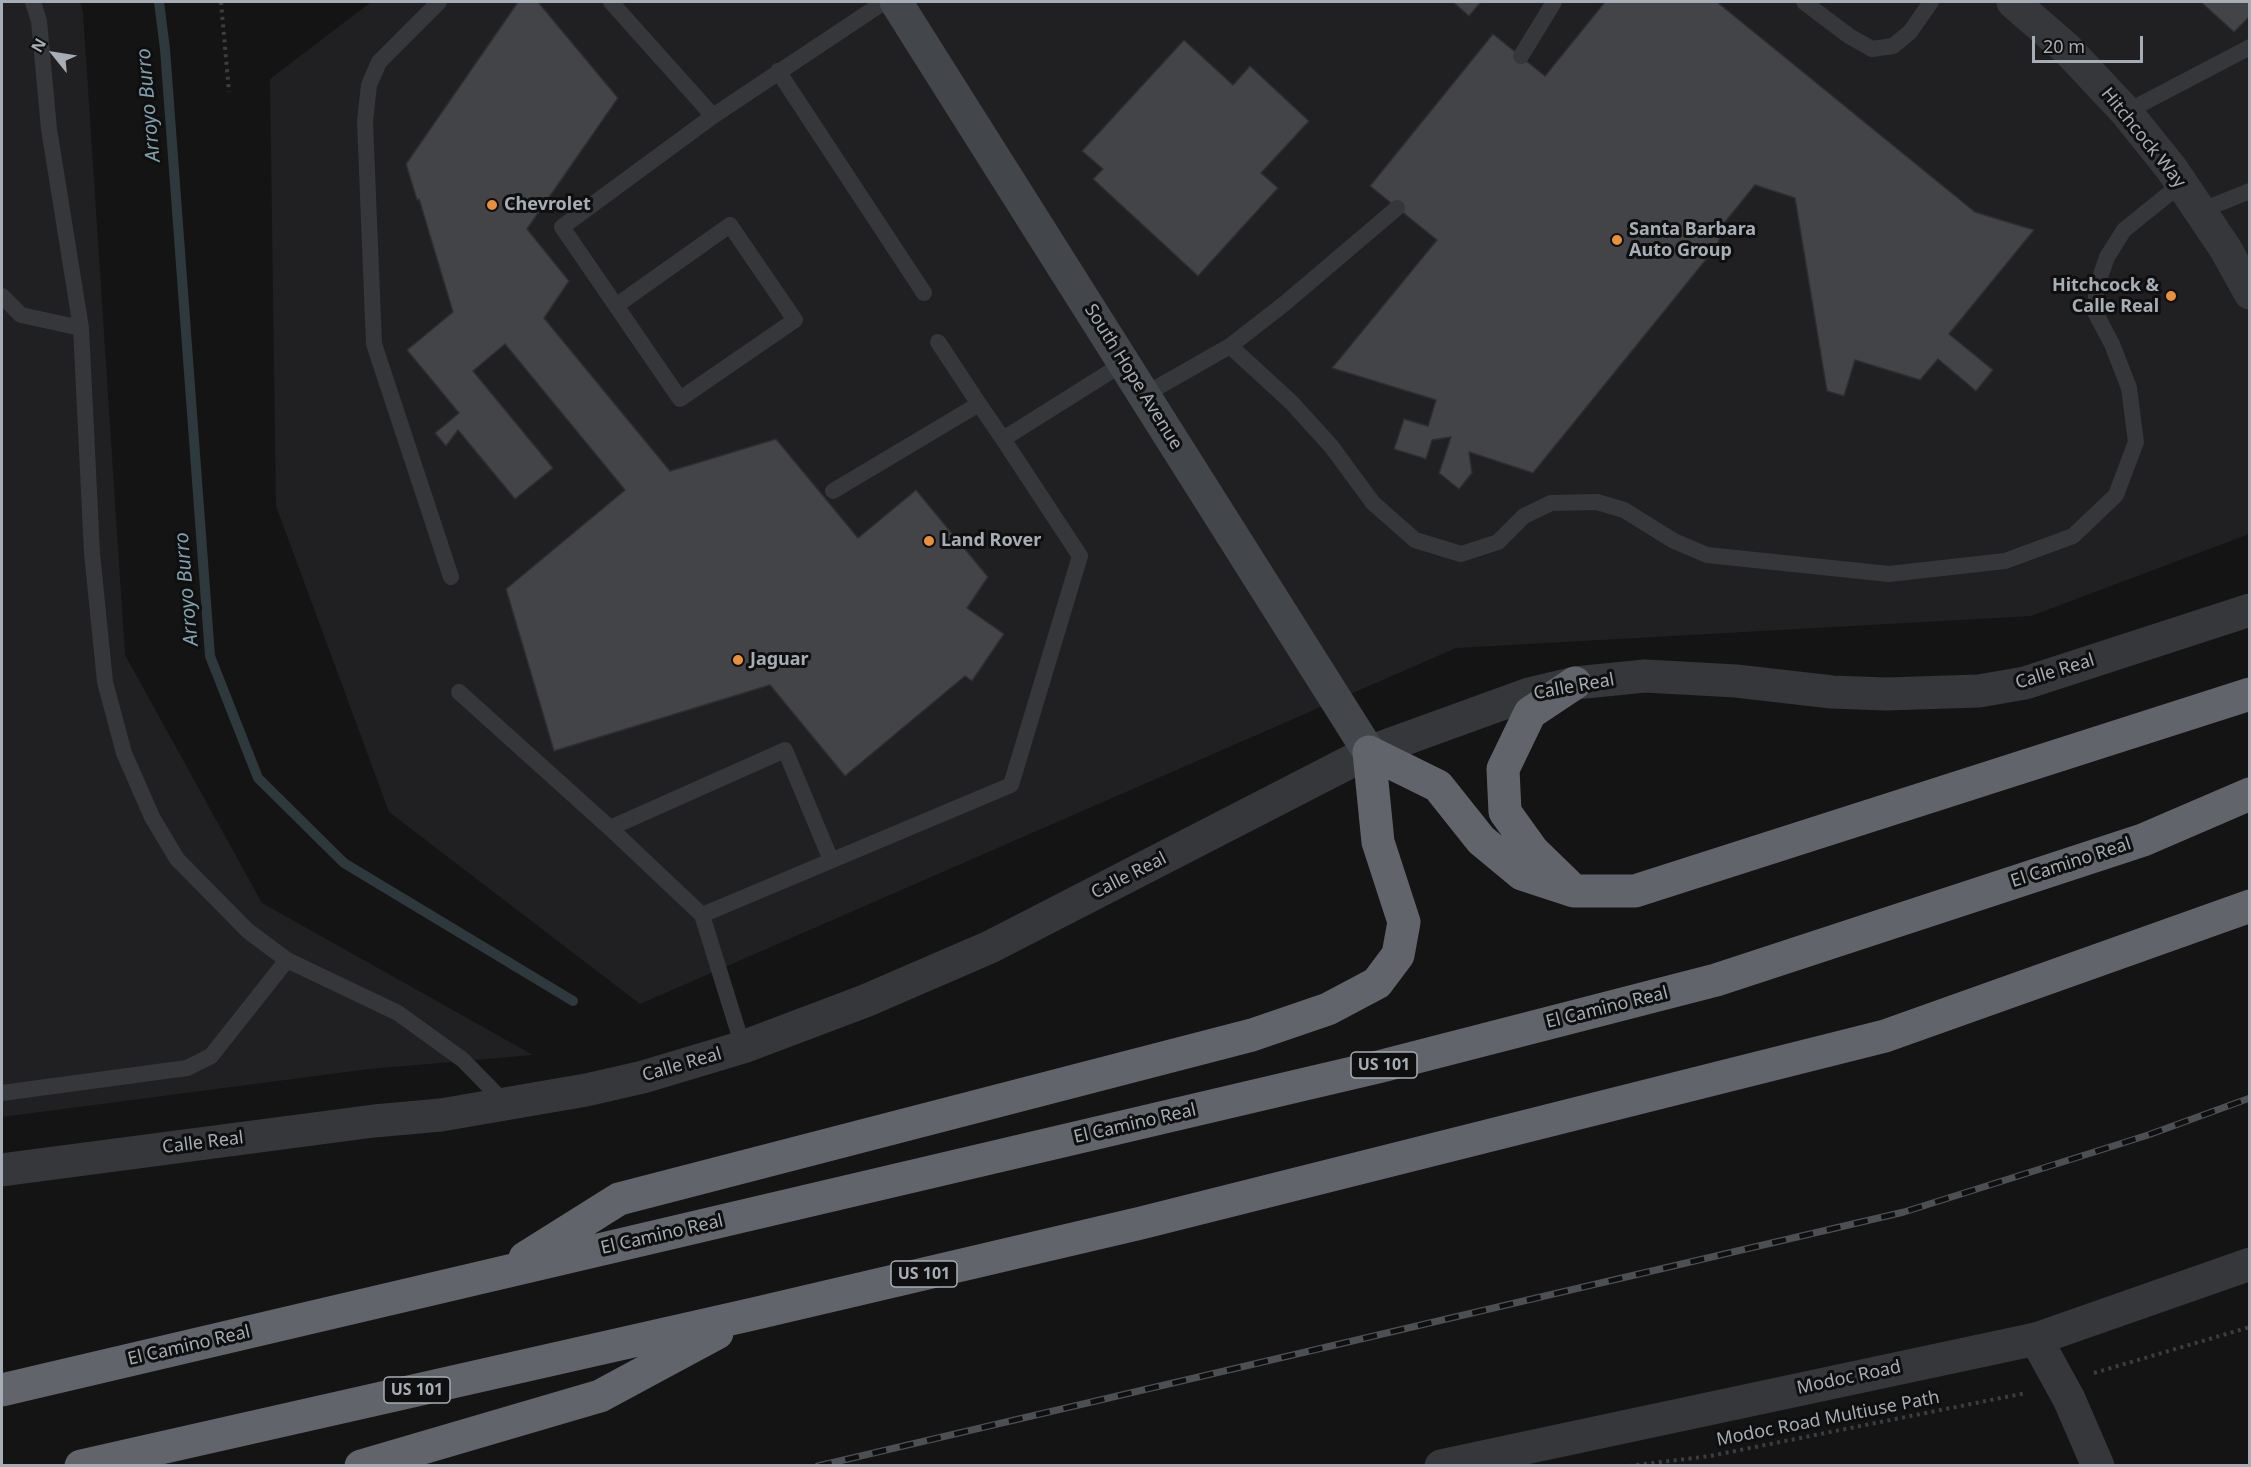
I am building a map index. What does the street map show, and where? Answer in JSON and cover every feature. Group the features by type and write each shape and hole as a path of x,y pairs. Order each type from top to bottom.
{"highway":[{"path":"1574,891 1533,851 1505,812 1503,769 1530,713 1575,683"},
{"path":"1369,752 1438,786 1481,840 1522,874 1574,891 1635,891 2250,694"},
{"path":"501,1273 619,1199 1252,1035 1328,1009 1377,983 1398,956 1404,922 1378,842 1369,752"},
{"name":"El Camino Real","path":"2,1390 1371,1069 1716,980 2143,840 2250,794"},
{"name":"US 101","path":"81,1466 753,1314 1153,1220 1885,1036 2250,906"},
{"path":"361,1466 600,1396 753,1314"}],"main road":[{"name":"South Hope Avenue","path":"896,2 1369,752"}],"street":[{"name":"Hitchcock Way","path":"2017,3 2067,49 2126,112 2181,183 2225,248 2250,293"},
{"name":"Calle Real","path":"2,1170 374,1121 441,1115 586,1090 643,1077 743,1047 865,1001 990,947 1369,752 1529,694 1575,683 1645,676 1736,681 1832,692 1886,694 1979,691 2025,683 2250,610"},
{"name":"Modoc Road","path":"1442,1466 2036,1339 2250,1264"},
{"path":"2036,1339 2069,1399 2098,1466"}],"lane":[{"path":"33,2 39,21 49,129 81,328 92,553 105,682 124,753 152,817 177,859 248,931 287,960 398,1013 463,1060 506,1104"},
{"path":"439,2 379,62 369,85 365,121 374,344 452,577"},
{"path":"611,2 713,116"},
{"path":"617,305 730,225 795,320 680,399 562,227 713,116 884,2"},
{"path":"1521,56 1554,2"},
{"path":"1804,2 1849,36 1872,49 1893,46 1910,32 1931,2"},
{"path":"2126,112 2250,46"},
{"path":"778,71 924,293"},
{"path":"1230,346 1299,411 1331,446 1373,503 1415,540 1461,554 1498,542 1524,516 1551,503 1597,502 1624,510 1674,541 1707,555 1889,574 2005,561 2073,536 2116,495 2136,442 2129,388 2112,344 2096,314 2096,289 2107,257 2124,230 2181,183"},
{"path":"2200,211 2250,190"},
{"path":"1144,395 1230,346 1284,304 1397,208"},
{"path":"2,296 21,315 81,328"},
{"path":"702,915 1011,785 1080,556 938,342"},
{"path":"1003,439 1124,363"},
{"path":"833,491 980,404"},
{"path":"459,692 610,828 702,915 743,1047"},
{"path":"610,828 785,750 831,860"},
{"path":"2,1093 187,1068 211,1056 287,960"}],"path":[{"path":"221,2 229,92"},
{"path":"2090,1375 2250,1327"},
{"name":"Modoc Road Multiuse Path","path":"1629,1466 1710,1456 2032,1392"}],"shaded area":[{"path":"2,2 80,2 83,12 125,655 262,903 533,1055 369,1069 2,1117"},
{"path":"371,2 2249,2 2249,534 2031,616 1456,648 640,1004 389,812 276,506 270,79"}],"building":[{"path":"518,2 538,2 618,98 527,229 569,281 544,318 670,471 776,439 858,538 916,490 988,577 967,608 1004,634 972,681 965,676 845,776 770,685 554,751 506,589 625,490 505,344 473,371 553,468 515,499 458,430 446,446 435,433 459,413 407,350 453,312 406,164"},
{"path":"1453,2 1481,2 1469,16"},
{"path":"1605,2 1717,2 1975,212 2034,230 1949,334 1993,370 1976,391 1938,359 1920,380 1855,360 1844,396 1827,391 1795,198 1755,185 1725,222 1717,246 1533,473 1469,452 1472,473 1459,489 1439,473 1451,437 1432,440 1426,459 1394,449 1404,419 1428,426 1436,400 1332,368 1437,240 1370,186 1493,34 1545,76"},
{"path":"2201,2 2250,2 2250,16 2234,32"},
{"path":"1184,40 1233,85 1250,66 1309,121 1261,173 1278,188 1198,276 1093,179 1103,169 1082,151"}],"waterway":[{"name":"Arroyo Burro","path":"159,2 165,49 210,656 258,778 344,863 573,1001"}],"railway":[{"path":"818,1466 1904,1212 2148,1135 2250,1098"}],"place":[{"name":"Chevrolet","path":"492,205"},
{"name":"Santa Barbara Auto Group","path":"1617,240"},
{"name":"Hitchcock & Calle Real","path":"2171,296"},
{"name":"Land Rover","path":"929,541"},
{"name":"Jaguar","path":"738,660"}]}
